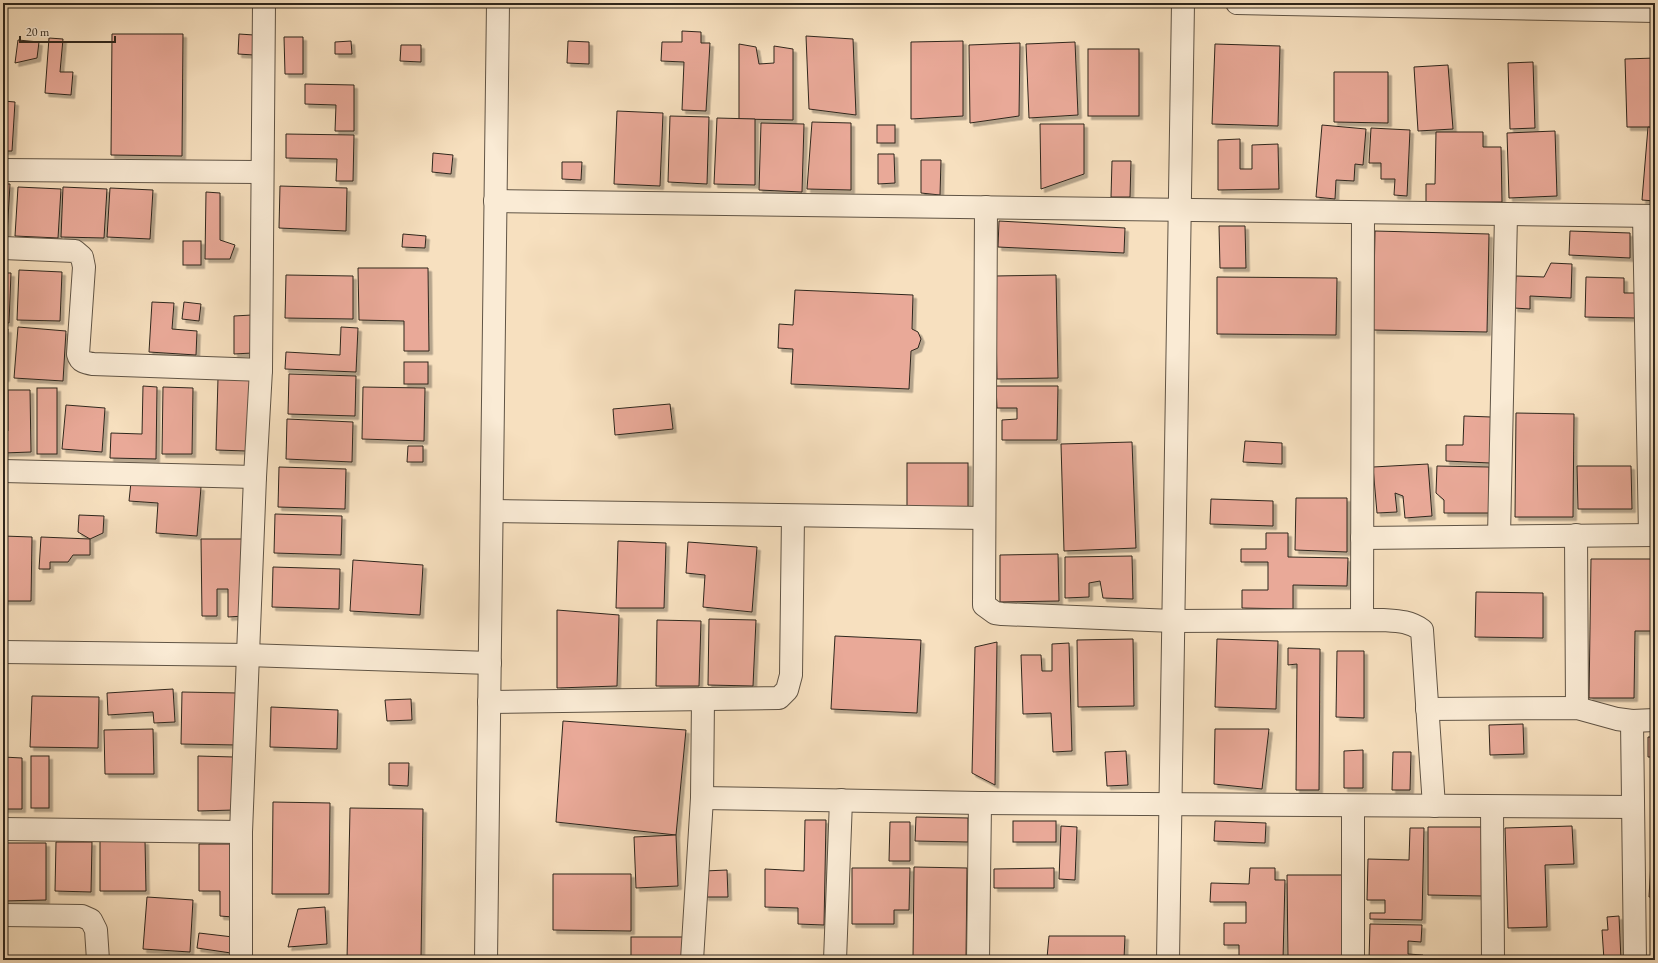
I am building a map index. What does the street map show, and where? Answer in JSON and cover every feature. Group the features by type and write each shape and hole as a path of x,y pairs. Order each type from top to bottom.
{"street":[{"path":"241,960 240,832 261,370 264,3"},
{"path":"486,960 498,3"},
{"path":"1168,960 1182,3"},
{"path":"1237,3 1645,8"},
{"path":"3,170 262,172"},
{"path":"496,201 1649,216 1653,535 1362,538"},
{"path":"986,207 984,605 995,613 1002,614 1173,621 1362,620 1406,621 1414,624 1422,630 1434,806"},
{"path":"1362,620 1363,213"},
{"path":"1499,536 1506,215"},
{"path":"3,248 76,251 82,256 84,267 78,354 79,358 84,362 93,364 261,370"},
{"path":"3,471 255,477"},
{"path":"492,511 984,518"},
{"path":"489,702 779,698 787,690 791,675 793,516"},
{"path":"1576,535 1577,708"},
{"path":"3,652 249,655 490,663"},
{"path":"692,960 702,798 703,699"},
{"path":"1427,709 1577,708 1617,719 1632,721 1655,720"},
{"path":"1632,721 1634,960"},
{"path":"702,798 1171,805 1633,807"},
{"path":"836,960 841,800"},
{"path":"978,960 980,803"},
{"path":"1353,806 1353,960"},
{"path":"1492,806 1493,960"},
{"path":"3,829 240,832"},
{"path":"3,915 82,916 90,920 96,930 98,960"}],"building":[{"path":"682,31 701,32 701,43 710,43 706,111 682,110 684,62 661,61 662,42 682,42"},
{"path":"112,34 183,34 182,156 111,155"},
{"path":"239,34 254,35 254,55 238,54"},
{"path":"806,36 853,39 856,115 809,109"},
{"path":"284,37 303,37 303,74 285,74"},
{"path":"49,38 63,39 60,72 73,72 71,95 45,93"},
{"path":"18,40 39,42 37,58 15,63"},
{"path":"351,41 352,54 335,54 335,42"},
{"path":"568,41 589,42 589,64 567,63"},
{"path":"963,41 963,116 911,119 911,42"},
{"path":"1075,42 1078,115 1029,118 1026,44"},
{"path":"1020,43 1019,116 970,123 969,45"},
{"path":"739,44 756,47 759,64 774,63 774,46 793,49 793,120 739,119"},
{"path":"1215,44 1280,46 1278,126 1212,124"},
{"path":"401,45 421,45 421,62 400,61"},
{"path":"1088,49 1139,49 1139,116 1088,116"},
{"path":"1655,58 1655,127 1627,127 1625,59"},
{"path":"1533,62 1535,128 1510,129 1508,63"},
{"path":"1448,65 1453,129 1418,131 1414,67"},
{"path":"1334,72 1388,72 1388,123 1334,122"},
{"path":"305,84 354,85 354,131 335,131 336,105 305,104"},
{"path":"3,101 15,102 12,151 3,151"},
{"path":"617,111 663,113 660,186 614,184"},
{"path":"670,116 709,117 707,184 668,182"},
{"path":"717,118 755,119 755,185 714,184"},
{"path":"812,122 851,123 851,190 807,189"},
{"path":"761,123 804,124 802,192 759,190"},
{"path":"1040,124 1084,124 1084,174 1041,189"},
{"path":"877,125 895,125 895,143 877,143"},
{"path":"1322,125 1366,129 1363,165 1355,164 1354,181 1336,180 1335,199 1316,197"},
{"path":"1648,127 1655,128 1655,201 1642,200"},
{"path":"1371,128 1410,130 1407,196 1394,195 1395,179 1381,179 1381,163 1369,163"},
{"path":"1555,131 1557,196 1509,198 1507,133"},
{"path":"1436,132 1483,132 1483,147 1501,147 1502,202 1426,202 1426,184 1435,184"},
{"path":"286,134 354,135 353,181 336,181 337,159 286,158"},
{"path":"1240,139 1240,169 1252,169 1252,145 1278,144 1279,189 1218,190 1218,140"},
{"path":"433,153 453,155 451,174 432,172"},
{"path":"878,154 894,154 895,183 878,184"},
{"path":"921,160 941,160 940,195 921,193"},
{"path":"1112,161 1131,161 1130,197 1111,197"},
{"path":"562,162 582,162 581,180 562,179"},
{"path":"3,184 10,184 7,236 3,236"},
{"path":"280,186 347,188 346,231 279,228"},
{"path":"18,187 61,189 58,238 15,236"},
{"path":"63,187 107,189 104,238 61,237"},
{"path":"110,188 153,190 150,239 107,237"},
{"path":"206,192 220,193 220,240 235,245 230,259 205,259"},
{"path":"999,221 1125,228 1124,253 998,247"},
{"path":"1219,226 1245,226 1246,268 1220,268"},
{"path":"1375,231 1489,234 1487,332 1373,330"},
{"path":"1570,231 1630,233 1630,258 1569,255"},
{"path":"403,234 426,236 425,248 402,247"},
{"path":"183,241 201,241 201,265 183,265"},
{"path":"1551,263 1572,264 1571,298 1530,296 1530,309 1514,308 1516,276 1544,277"},
{"path":"358,268 428,268 429,351 404,351 404,321 359,320"},
{"path":"19,270 62,272 60,321 17,320"},
{"path":"3,273 11,273 9,323 3,322"},
{"path":"286,275 353,276 353,319 285,318"},
{"path":"1056,275 1058,378 997,379 995,276"},
{"path":"1217,277 1337,278 1336,335 1217,334"},
{"path":"1586,277 1624,278 1624,293 1636,293 1636,318 1585,317"},
{"path":"795,290 913,295 912,329 918,332 921,339 918,348 911,351 909,389 791,384 793,349 778,348 779,324 793,325"},
{"path":"152,302 174,303 172,329 197,331 196,355 149,352"},
{"path":"184,302 201,304 199,321 182,319"},
{"path":"252,315 252,353 234,354 234,316"},
{"path":"18,327 66,331 63,381 14,378"},
{"path":"341,327 358,328 356,372 285,369 286,352 340,355"},
{"path":"3,329 8,329 6,378 3,378"},
{"path":"404,362 428,362 428,384 404,384"},
{"path":"289,374 356,376 355,416 288,414"},
{"path":"218,378 250,379 247,451 216,450"},
{"path":"143,386 157,387 156,459 110,458 111,433 142,434"},
{"path":"996,386 1058,386 1057,440 1002,440 1002,420 1017,419 1017,408 997,408"},
{"path":"163,387 193,388 192,454 162,454"},
{"path":"363,387 425,388 424,441 362,439"},
{"path":"37,388 57,388 57,454 37,454"},
{"path":"3,390 4,390 3,412"},
{"path":"8,390 30,390 31,452 3,453 3,431 8,431"},
{"path":"670,404 673,429 615,435 613,409"},
{"path":"66,405 105,408 102,452 62,449"},
{"path":"1516,413 1574,414 1573,517 1515,517"},
{"path":"1464,416 1491,417 1490,463 1446,461 1446,445 1463,445"},
{"path":"287,419 353,422 352,462 286,459"},
{"path":"1245,441 1282,443 1282,464 1243,462"},
{"path":"1132,442 1136,548 1064,551 1061,444"},
{"path":"408,446 423,446 423,462 407,462"},
{"path":"907,463 968,463 968,512 907,512"},
{"path":"1428,464 1432,516 1405,518 1403,496 1395,493 1397,512 1377,513 1373,467"},
{"path":"1437,466 1489,467 1489,513 1444,513 1444,500 1436,493"},
{"path":"1577,466 1631,466 1632,509 1578,509"},
{"path":"279,467 346,469 345,509 278,507"},
{"path":"131,482 201,487 197,536 156,533 158,503 129,501"},
{"path":"1296,498 1347,498 1347,552 1295,550"},
{"path":"1211,499 1273,501 1273,526 1210,524"},
{"path":"275,514 342,516 341,555 274,553"},
{"path":"79,515 104,516 103,533 90,539 78,532"},
{"path":"1266,533 1288,533 1288,557 1348,558 1347,586 1293,585 1293,609 1242,608 1242,590 1268,590 1268,562 1241,562 1241,549 1266,549"},
{"path":"3,536 32,537 31,601 3,601"},
{"path":"41,537 90,539 90,555 73,555 68,562 50,562 50,569 39,569"},
{"path":"201,539 243,539 244,616 228,617 228,589 217,589 217,616 202,616"},
{"path":"618,541 666,543 664,608 616,608"},
{"path":"688,542 757,547 752,612 703,607 705,575 686,573"},
{"path":"1058,554 1059,601 1000,602 1000,555"},
{"path":"1132,556 1133,599 1103,598 1100,581 1089,583 1089,597 1065,598 1065,557"},
{"path":"1591,559 1652,559 1651,631 1635,631 1634,698 1589,698"},
{"path":"353,560 423,565 420,615 350,611"},
{"path":"273,567 340,569 339,609 272,607"},
{"path":"1476,592 1543,593 1543,638 1475,637"},
{"path":"557,610 619,615 617,686 557,688"},
{"path":"709,619 756,620 753,686 708,685"},
{"path":"657,620 701,621 699,686 656,686"},
{"path":"835,636 921,640 917,713 831,709"},
{"path":"1133,639 1134,706 1078,707 1077,640"},
{"path":"1217,639 1278,641 1276,709 1215,707"},
{"path":"997,642 995,785 972,773 975,647"},
{"path":"1069,643 1072,751 1053,752 1051,713 1023,714 1021,655 1041,655 1042,671 1052,671 1052,644"},
{"path":"1288,648 1320,649 1319,790 1296,790 1297,664 1288,665"},
{"path":"1337,651 1364,651 1364,718 1336,717"},
{"path":"173,689 175,722 154,723 153,712 108,715 107,693"},
{"path":"182,692 238,693 237,745 181,744"},
{"path":"32,696 99,697 98,748 30,747"},
{"path":"411,699 412,720 387,721 385,700"},
{"path":"271,707 338,710 337,749 270,747"},
{"path":"563,721 686,730 676,835 556,822"},
{"path":"1523,724 1524,754 1490,755 1489,725"},
{"path":"153,729 154,774 105,774 104,730"},
{"path":"1215,729 1269,729 1262,789 1214,784"},
{"path":"1648,737 1655,737 1655,787 1652,787 1654,757 1648,757"},
{"path":"1363,750 1363,788 1344,788 1344,751"},
{"path":"1126,751 1128,785 1107,786 1105,752"},
{"path":"1393,752 1411,752 1410,790 1392,790"},
{"path":"31,756 49,756 49,808 31,808"},
{"path":"198,756 234,757 234,810 198,811"},
{"path":"3,757 22,758 22,809 3,809"},
{"path":"389,763 409,763 408,786 389,785"},
{"path":"273,802 330,803 329,894 272,894"},
{"path":"350,808 423,809 421,960 347,960"},
{"path":"916,817 968,818 968,842 915,841"},
{"path":"805,820 826,820 824,925 798,924 798,908 765,907 765,869 804,871"},
{"path":"1013,821 1056,821 1056,842 1013,842"},
{"path":"1215,821 1266,823 1265,843 1214,841"},
{"path":"890,822 910,822 910,861 889,861"},
{"path":"1061,826 1077,827 1075,880 1059,879"},
{"path":"1572,826 1574,864 1545,865 1547,927 1508,928 1505,828"},
{"path":"1428,827 1484,827 1484,896 1428,895"},
{"path":"1410,828 1424,828 1422,920 1370,919 1370,913 1385,913 1385,900 1367,900 1368,859 1409,860"},
{"path":"676,835 678,886 636,888 634,837"},
{"path":"100,841 145,841 146,891 100,891"},
{"path":"56,842 92,842 91,892 55,891"},
{"path":"3,843 46,843 46,900 3,901"},
{"path":"199,844 233,844 233,917 220,916 220,891 199,891"},
{"path":"1652,845 1655,845 1655,897 1649,897"},
{"path":"914,867 967,868 966,959 913,958"},
{"path":"852,868 910,868 909,910 894,910 894,924 852,924"},
{"path":"1054,868 1054,888 994,888 994,869"},
{"path":"1250,868 1275,868 1275,880 1285,880 1283,960 1239,960 1239,945 1224,945 1224,923 1246,923 1246,902 1210,902 1211,883 1249,884"},
{"path":"727,870 728,897 705,897 704,871"},
{"path":"553,874 631,874 631,931 553,930"},
{"path":"1287,875 1343,875 1343,960 1288,960"},
{"path":"147,897 193,900 190,952 143,949"},
{"path":"325,907 327,944 288,947 298,909"},
{"path":"1619,916 1621,960 1604,960 1602,930 1608,930 1607,917"},
{"path":"1370,924 1422,925 1421,942 1408,941 1408,954 1423,955 1423,960 1369,960"},
{"path":"199,933 233,937 231,953 197,948"},
{"path":"1049,936 1125,936 1124,959 1047,958"},
{"path":"631,937 687,937 687,960 631,960"}]}
